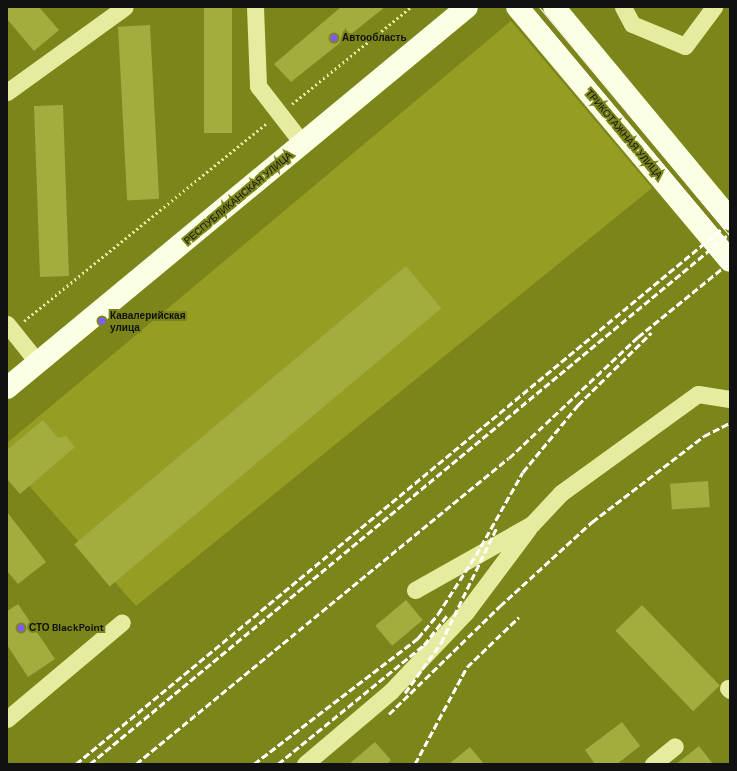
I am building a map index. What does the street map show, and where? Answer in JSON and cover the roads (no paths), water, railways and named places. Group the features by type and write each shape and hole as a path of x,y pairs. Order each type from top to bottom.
{"main road":[{"name":"РЕСПУБЛИКАНСКАЯ УЛИЦА","path":"7,388 467,7"},
{"name":"ТРИКОТАЖНАЯ УЛИЦА","path":"517,7 678,197 730,262"},
{"path":"554,7 730,219"}],"lane":[{"path":"7,92 125,7"},
{"path":"255,7 258,86 303,144"},
{"path":"623,7 632,24 684,46 714,7"},
{"path":"13,324 38,363"},
{"path":"305,764 391,691 466,612 532,524 561,493 698,394 730,399"},
{"path":"415,590 532,524"},
{"path":"7,719 122,622"},
{"path":"653,764 675,746"}],"tram line":[{"path":"531,7 730,245"},
{"path":"539,7 730,236"}],"railway":[{"path":"76,764 730,222"},
{"path":"90,764 730,233"},
{"path":"136,764 509,458 638,337 730,262"},
{"path":"254,764 418,638 438,614 476,555 523,472 578,405 651,333"},
{"path":"389,714 500,606 592,522 704,436 730,423"},
{"path":"405,693 441,643 496,529"},
{"path":"278,764 424,645 448,614"},
{"path":"415,764 467,667 519,617"}],"place":[{"name":"Автообласть","path":"334,38"},
{"name":"Кавалерийская улица","path":"102,321"},
{"name":"СТО BlackPoint","path":"21,628"}]}
